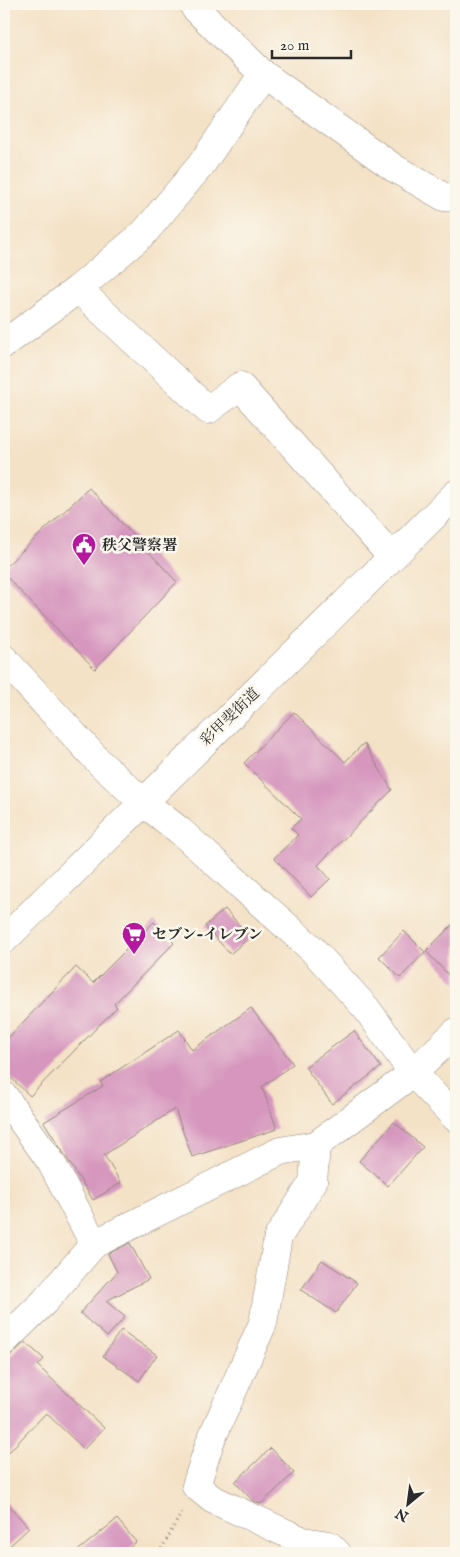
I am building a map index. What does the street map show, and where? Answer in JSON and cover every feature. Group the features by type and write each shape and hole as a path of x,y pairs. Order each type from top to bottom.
{"main road":[{"path":"194,4 195,8 262,74 394,168 444,197 456,198"},
{"path":"4,344 78,289 144,233 201,165 262,74"},
{"path":"78,289 208,410 240,386 392,557"},
{"name":"彩甲斐街道","path":"4,940 456,494"},
{"path":"4,659 101,764 143,802 180,831 312,949 366,1008 413,1072 456,1118"},
{"path":"4,1341 44,1301 94,1244 280,1151 316,1145 413,1072 456,1032"},
{"path":"4,1096 52,1162 94,1244"},
{"path":"316,1145 313,1182 278,1237 263,1323 210,1442 196,1486 212,1499 303,1541 329,1545 337,1553"}],"path":[{"path":"159,1553 196,1486"}],"building":[{"path":"89,488 177,582 95,669 4,574 4,568"},
{"path":"294,712 345,762 364,743 392,790 318,865 330,879 311,897 274,858 298,835 291,828 301,819 244,763"},
{"path":"225,909 250,937 230,954 205,926"},
{"path":"456,921 456,983 426,951"},
{"path":"154,922 174,943 114,1004 117,1007 30,1096 4,1071 4,1042 76,967 93,983"},
{"path":"404,931 425,952 400,978 379,957"},
{"path":"251,1008 293,1064 262,1087 277,1129 192,1157 175,1109 104,1155 121,1183 93,1200 44,1122 103,1086 100,1082 179,1030 192,1050"},
{"path":"354,1031 381,1067 332,1104 305,1067"},
{"path":"394,1122 423,1147 388,1186 359,1161"},
{"path":"130,1243 149,1279 106,1301 125,1317 107,1337 80,1313 117,1272 108,1254"},
{"path":"322,1260 357,1283 336,1313 301,1290"},
{"path":"121,1330 157,1355 139,1381 103,1356"},
{"path":"25,1342 44,1359 38,1366 104,1428 84,1449 46,1413 4,1457 4,1362"},
{"path":"271,1448 294,1473 261,1504 252,1500 235,1482"},
{"path":"4,1500 29,1528 4,1551"},
{"path":"117,1519 136,1542 123,1553 75,1553"}],"place":[{"name":"秩父警察署","path":"84,566"},
{"name":"セブン-イレブン","path":"134,955"}]}
